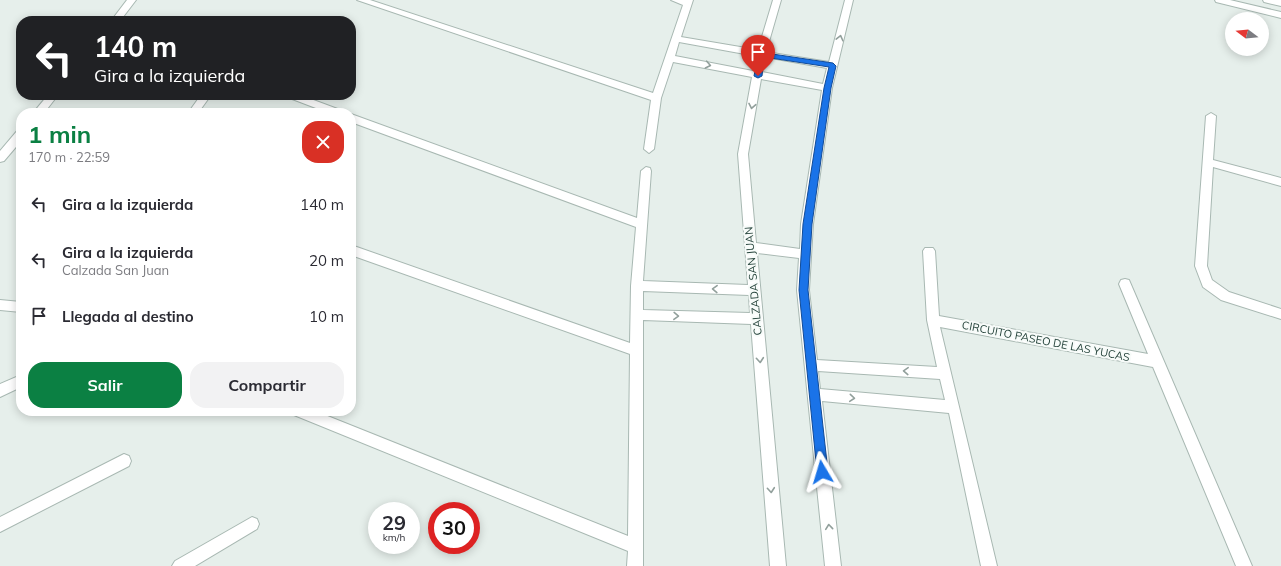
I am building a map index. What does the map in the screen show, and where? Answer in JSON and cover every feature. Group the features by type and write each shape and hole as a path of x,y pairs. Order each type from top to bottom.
{"street":[{"path":"119,16 132,0"},
{"path":"363,0 656,98"},
{"path":"649,149 656,98 688,2 675,0"},
{"name":"CALZADA SAN JUAN","path":"777,0 761,54 743,154 778,566"},
{"path":"833,566 803,290 807,224 827,88 849,0"},
{"path":"1219,0 1281,15"},
{"path":"1267,0 1281,3"},
{"path":"676,39 833,66"},
{"path":"670,58 827,88"},
{"path":"42,108 49,100"},
{"path":"196,108 202,100"},
{"path":"304,100 325,108"},
{"path":"1211,116 1201,266 1207,283 1226,296 1281,314"},
{"path":"356,120 643,225"},
{"path":"0,158 16,140"},
{"path":"1208,162 1281,182"},
{"path":"635,566 637,286 643,225 646,171"},
{"path":"750,247 805,254"},
{"path":"929,251 933,320 989,566"},
{"path":"356,252 637,351"},
{"path":"1125,284 1244,566"},
{"path":"637,286 754,290"},
{"path":"0,306 16,307"},
{"path":"637,315 756,319"},
{"name":"CIRCUITO PASEO DE LAS YUCAS","path":"933,320 1159,362"},
{"path":"810,365 945,372"},
{"path":"0,391 16,383"},
{"path":"814,394 954,407"},
{"path":"311,416 635,546"},
{"path":"0,525 124,461"},
{"path":"180,566 252,524"}],"route":[{"path":"758,76 761,54 833,66 827,88 807,224 803,290 822,472"}]}
